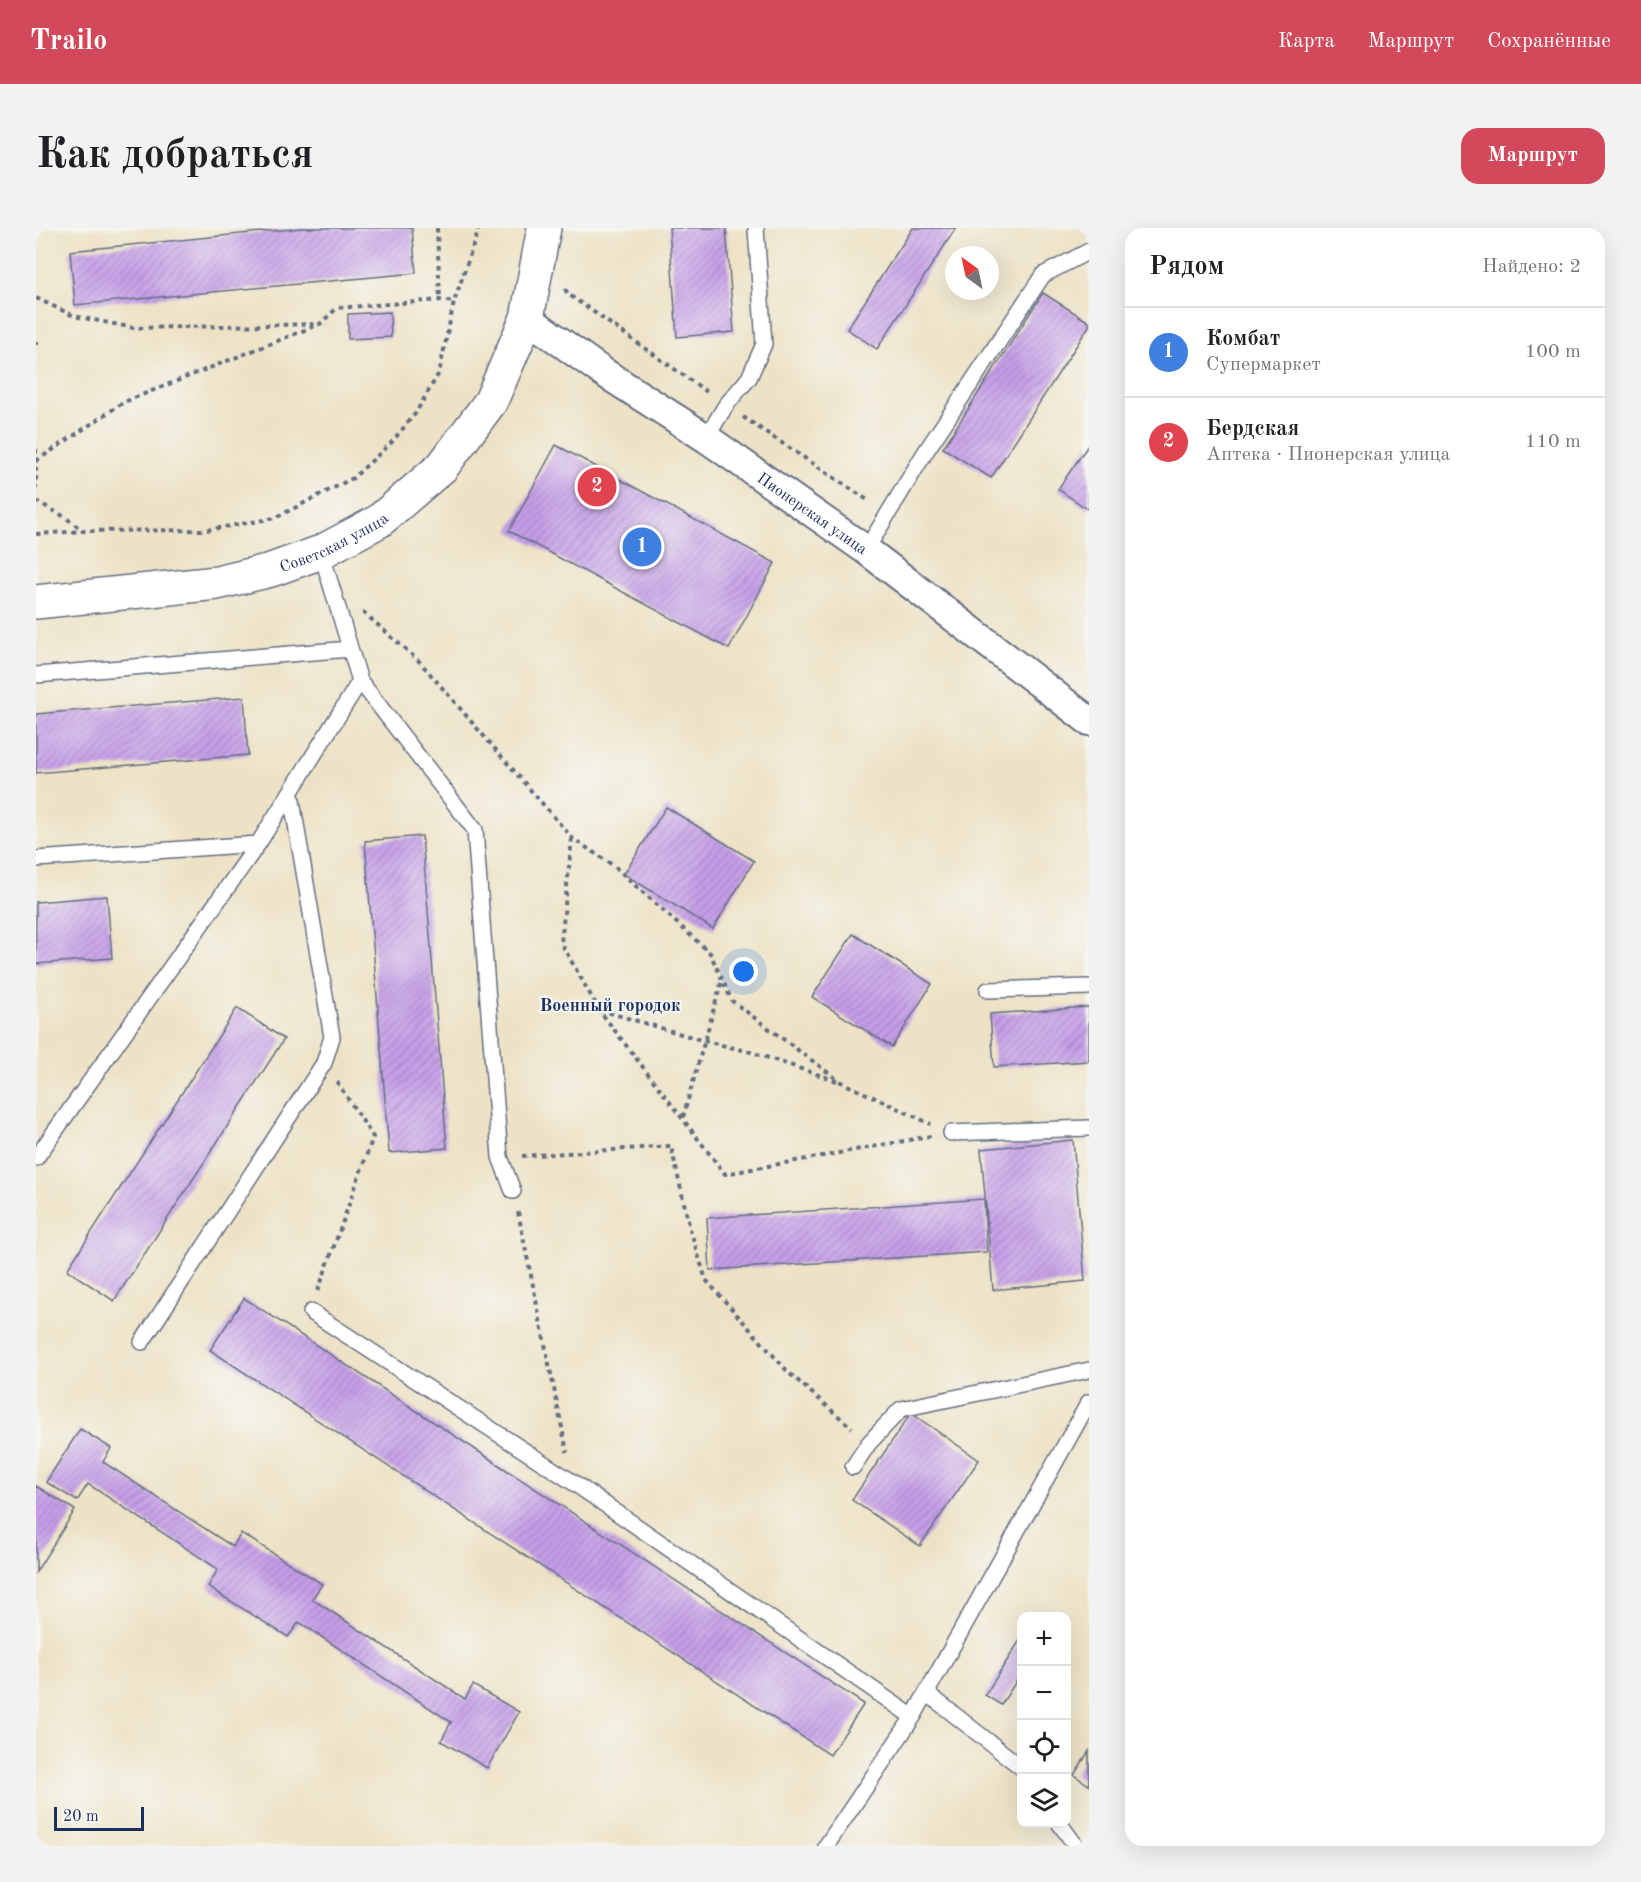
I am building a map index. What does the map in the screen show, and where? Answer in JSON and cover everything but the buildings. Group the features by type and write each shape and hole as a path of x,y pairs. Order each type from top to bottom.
{"street":[{"name":"Советская улица","path":"36,602 218,583 271,570 321,552 379,521 442,467 491,401 527,318 544,228"},
{"name":"Пионерская улица","path":"527,318 600,370 706,438 866,550 1089,722"}],"lane":[{"path":"706,438 726,405 749,378 764,344 756,228"},
{"path":"866,550 887,514 1043,275 1089,251"},
{"path":"321,552 333,585 360,681 475,831 500,1157 513,1191"},
{"path":"36,675 350,649"},
{"path":"36,1158 258,844 291,795 360,681"},
{"path":"142,1342 324,1063 333,1036 291,795"},
{"path":"36,859 258,844"},
{"path":"988,990 1089,987"},
{"path":"951,1133 1089,1128"},
{"path":"311,1312 574,1483 913,1717"},
{"path":"853,1467 869,1443 901,1409 1089,1370"},
{"path":"826,1846 928,1694 1089,1402"},
{"path":"928,1694 1017,1764"},
{"path":"1063,1828 1076,1846"}],"path":[{"path":"437,228 440,300"},
{"path":"36,534 82,531 207,530 274,518 353,478 391,443 415,414 439,373 454,302 479,228"},
{"path":"563,287 568,294 726,405 887,514"},
{"path":"36,298 74,316 134,328 320,324"},
{"path":"37,461 124,402 320,324 337,309 440,300 454,302"},
{"path":"36,449 36,489"},
{"path":"36,501 65,517 82,531"},
{"path":"333,585 419,661 572,838 614,866 710,954 732,1001 841,1082"},
{"path":"572,838 561,943 599,1010 725,1174 951,1133"},
{"path":"683,1118 722,980"},
{"path":"599,1010 751,1052 841,1082 951,1133"},
{"path":"311,1312 373,1137 324,1063"},
{"path":"500,1157 671,1146 690,1229 706,1280 789,1373 869,1443"},
{"path":"513,1191 574,1483"}],"place":[{"name":"Бердская","path":"597,487"},
{"name":"Комбат","path":"642,547"}],"district":[{"name":"Военный городок","path":"610,1005"}]}
